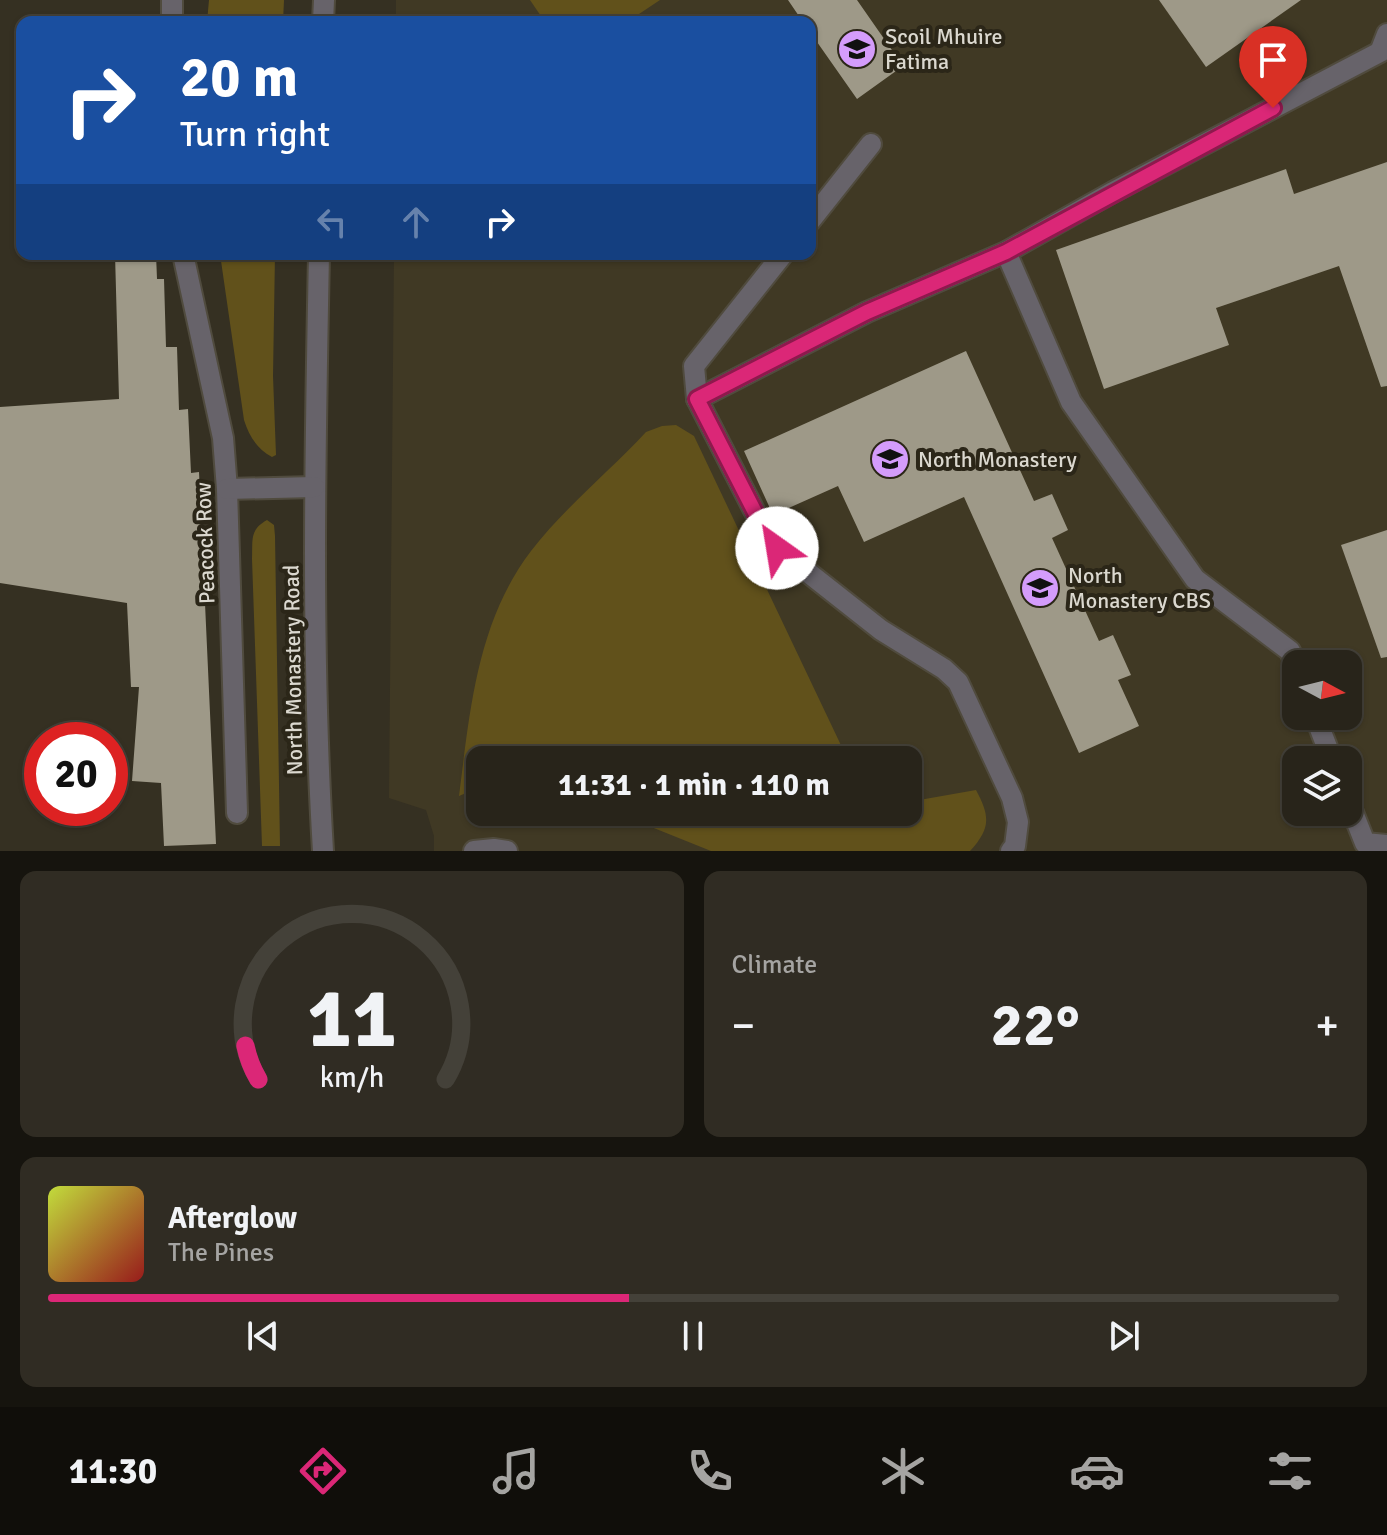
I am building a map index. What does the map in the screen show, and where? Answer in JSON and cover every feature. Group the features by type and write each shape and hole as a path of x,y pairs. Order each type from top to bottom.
{"street":[{"path":"697,399 867,312 1006,252 1113,192 1380,52 1387,34"},
{"path":"816,213 871,144"},
{"path":"1006,252 1071,402 1195,579 1289,650"},
{"name":"Peacock Row","path":"184,260 223,438 237,813"},
{"name":"North Monastery Road","path":"319,260 314,487 315,677 323,851"},
{"path":"778,260 694,366 697,399 762,526 777,548 881,630 944,669 958,682 1012,798 1018,822 1015,846 1011,851"},
{"path":"227,489 314,487"},
{"path":"1358,826 1365,843 1387,845"},
{"path":"474,851 507,851"}],"shaded area":[{"path":"209,0 284,0 283,16 208,16"},
{"name":"North Monastery","path":"396,0 1387,0 1387,851 434,851 434,836 426,810 389,798 394,260 816,260 816,16 396,16"},
{"path":"530,0 660,0 636,16 541,16"},
{"path":"221,260 275,260 273,376 276,455 272,457 254,442 244,420"},
{"path":"676,425 694,436 841,746 466,746 466,793 459,796 472,699 479,668 487,637 513,578 558,520 646,432"},
{"path":"267,520 274,525 275,536 280,846 262,846 252,541 257,528"},
{"path":"976,790 984,807 986,822 982,835 970,851 711,851 649,826 922,826 922,800"}],"building":[{"name":"Scoil Mhuire Fatima","path":"788,0 857,0 903,66 857,99 816,41 816,16 799,16"},
{"path":"1159,0 1301,0 1206,67"},
{"path":"1387,162 1387,386 1381,387 1339,266 1216,308 1229,345 1104,389 1056,250 1286,169 1294,194"},
{"path":"115,260 156,260 157,279 164,279 166,347 177,347 179,410 188,409 191,473 199,472 216,844 164,846 161,783 132,781 139,687 131,687 127,603 0,583 0,407 119,399"},
{"name":"North Monastery CBS","path":"966,351 1034,501 1052,494 1068,530 1052,538 1099,641 1113,635 1131,675 1118,680 1139,726 1079,753 964,497 864,542 838,486 773,515 744,451"},
{"path":"1387,530 1387,657 1381,658 1341,545"}],"place":[{"name":"Scoil Mhuire Fatima","path":"857,49"},
{"name":"North Monastery","path":"890,459"},
{"name":"North Monastery CBS","path":"1040,588"}],"route":[{"path":"777,548 762,526 697,399 867,312 1006,252 1273,108"}]}
